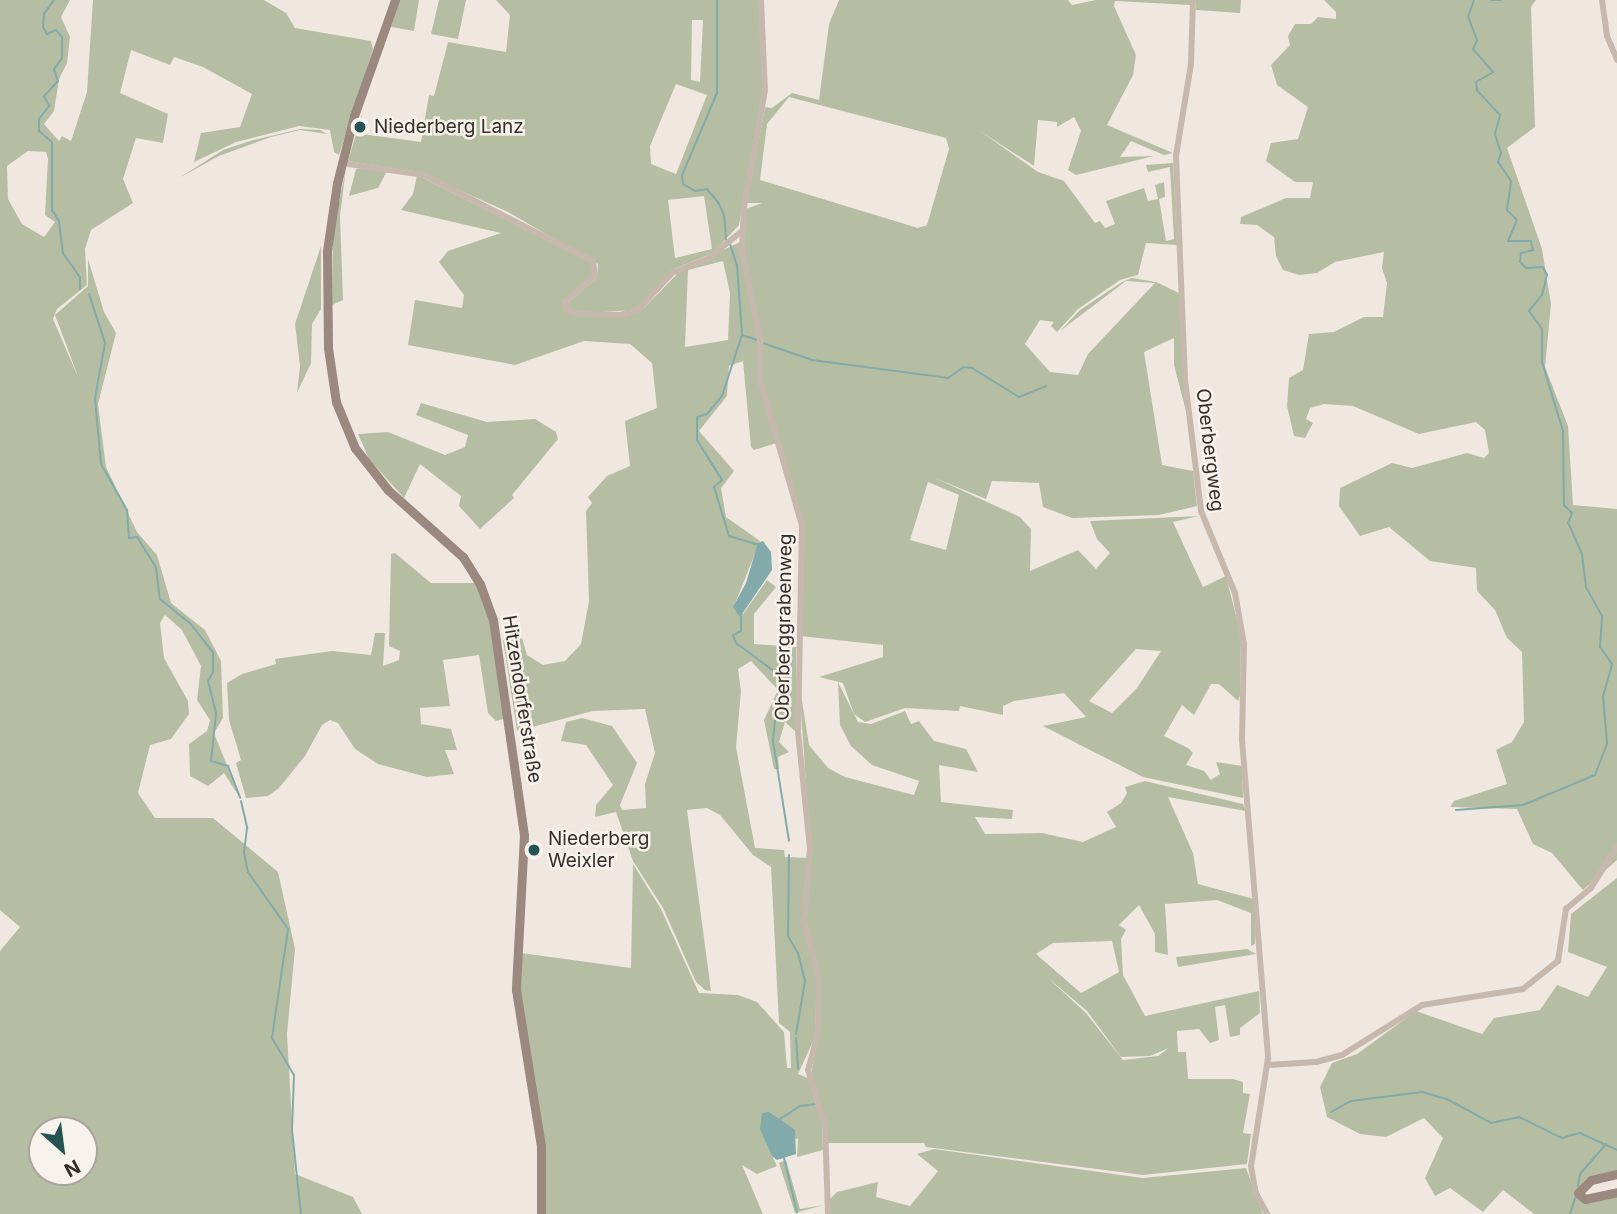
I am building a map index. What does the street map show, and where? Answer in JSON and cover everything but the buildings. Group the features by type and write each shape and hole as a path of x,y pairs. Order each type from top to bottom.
{"main road":[{"name":"Hitzendorferstraße","path":"395,0 341,163 329,229 326,299 329,357 339,412 372,473 449,542 472,570 488,601 496,634 524,835 516,990 541,1146 541,1214"},
{"path":"1617,1174 1594,1178 1578,1193 1585,1199 1617,1192"}],"street":[{"name":"Oberberggrabenweg","path":"761,0 764,102 741,231 760,339 760,381 802,526 798,732 810,848 804,920 819,979 818,1033 808,1067 825,1126 828,1214"},
{"name":"Oberbergweg","path":"1193,0 1191,64 1176,156 1185,380 1201,511 1233,588 1243,636 1242,740 1268,1065 1251,1166 1255,1194 1267,1214"},
{"path":"1602,0 1607,36 1617,60"},
{"path":"341,163 424,175 593,261 595,276 565,301 567,310 575,313 632,312 646,304 672,273 709,258 741,231"},
{"path":"1268,1065 1336,1057 1422,1005 1523,989 1558,961 1566,909 1591,887 1617,846"}],"green space":[{"path":"0,0 70,0 61,17 70,37 67,63 59,79 54,111 44,124 59,141 62,136 71,141 87,92 93,0 264,0 286,13 295,28 371,41 373,49 339,155 334,152 330,130 299,126 236,142 194,162 201,133 240,127 252,94 203,67 174,57 170,65 131,50 120,93 168,114 163,143 136,138 123,179 133,203 91,230 85,249 87,285 57,309 53,319 79,379 55,315 88,286 88,259 104,312 116,333 98,404 106,467 137,532 157,555 171,603 205,630 221,661 223,718 214,733 240,798 224,773 208,786 190,776 189,744 207,731 210,720 197,700 201,666 182,630 165,615 160,623 164,658 188,701 189,714 171,739 150,745 138,793 155,818 213,818 278,872 295,949 287,1034 295,1174 353,1197 362,1214 0,1214 0,951 20,927 0,910","holes":["28,151 46,152 48,159 45,215 55,222 44,237 22,224 8,199 7,166"]},
{"path":"400,0 419,0 414,31 391,27"},
{"path":"439,0 466,0 458,39 431,34"},
{"path":"496,0 760,0 763,90 739,225 713,253 674,269 645,302 632,310 590,313 569,309 566,304 597,278 598,264 508,212 419,172 348,161 362,115 362,134 421,142 429,95 434,96 448,42 506,52 510,15","holes":["692,20 703,20 700,82 691,80","676,84 707,95 676,174 651,164 650,146","704,196 712,249 675,258 668,200"]},
{"path":"839,0 1068,0 1072,5 1096,0 1190,0 1190,5 1115,1 1114,6 1136,55 1133,75 1107,125 1173,153 1164,155 1131,141 1120,157 1154,156 1076,175 1068,170 1081,131 1074,117 1057,127 1057,122 1038,120 1034,166 980,131 1038,172 1064,181 1095,223 1100,221 1105,228 1115,224 1106,201 1144,188 1148,201 1158,199 1155,185 1164,182 1165,197 1159,199 1166,241 1174,239 1170,167 1148,172 1146,165 1173,163 1177,245 1146,243 1138,275 1120,280 1078,309 1057,332 1051,326 1054,322 1040,320 1025,344 1050,372 1078,375 1088,354 1155,283 1126,281 1060,331 1080,310 1122,282 1132,278 1156,282 1179,293 1187,415 1174,365 1174,338 1144,352 1162,465 1193,471 1197,506 1159,515 1072,518 1043,507 1039,483 992,481 986,499 935,478 1020,517 1031,529 1030,571 1078,550 1096,569 1110,553 1097,539 1090,521 1199,516 1173,522 1203,587 1226,576 1241,636 1240,695 1238,701 1219,684 1211,684 1194,715 1182,705 1164,736 1188,748 1193,753 1186,765 1204,771 1211,780 1220,774 1216,762 1242,766 1243,798 1143,777 1043,726 1086,717 1064,693 1014,701 1003,706 1003,715 960,706 959,711 905,708 865,722 854,714 843,683 819,677 883,657 883,645 800,636 804,526 762,380 744,249 746,209 762,203 747,203 765,107 772,108 792,93 819,100 829,24","holes":["789,97 946,138 949,149 927,225 918,228 760,180 767,124","928,482 959,495 946,550 910,540","1136,649 1161,651 1137,688 1112,713 1089,701"]},
{"path":"1196,0 1241,0 1240,13 1196,10"},
{"path":"1324,0 1536,0 1531,7 1535,127 1507,148 1542,249 1551,304 1545,367 1568,426 1573,505 1617,509 1617,860 1583,890 1552,853 1533,844 1517,809 1450,807 1454,801 1507,784 1496,750 1512,742 1524,722 1522,652 1507,638 1495,610 1477,591 1476,568 1430,561 1389,527 1360,536 1339,506 1340,488 1392,463 1412,468 1467,453 1484,458 1489,453 1485,430 1476,422 1419,434 1353,406 1324,404 1310,408 1306,419 1313,423 1305,438 1294,436 1287,406 1289,378 1303,370 1309,334 1334,332 1364,317 1383,317 1387,283 1382,268 1384,252 1335,262 1317,273 1299,275 1283,270 1276,256 1274,237 1257,225 1240,224 1241,217 1286,198 1310,198 1313,182 1295,182 1266,161 1271,143 1298,139 1308,107 1277,85 1271,65 1290,45 1288,36 1295,24 1311,24 1318,17 1336,19 1336,12"},
{"path":"300,129 320,130 327,134 300,130 271,137 219,156 179,178 223,150"},
{"path":"346,168 340,216 343,300 332,305 333,233"},
{"path":"356,169 387,171 378,188 349,196"},
{"path":"417,175 592,263 595,274 563,307 603,317 644,308 681,270 740,242 777,443 754,450 751,447 743,361 729,366 727,396 699,431 734,471 721,488 726,517 760,541 734,606 743,614 767,580 776,587 754,614 754,644 796,647 796,732 785,722 779,742 789,752 778,757 779,769 774,769 764,720 778,690 751,661 738,669 741,691 736,747 755,848 784,850 785,857 808,858 802,920 817,969 815,1037 798,1074 808,1078 822,1122 823,1150 797,1157 798,1139 760,1130 777,1166 757,1174 742,1165 763,1214 544,1214 545,1145 519,989 521,953 631,968 633,864 661,909 699,993 738,995 757,1002 784,1032 787,1068 791,1068 790,1032 779,1023 771,867 753,855 720,815 707,808 687,810 711,991 705,990 696,982 663,908 633,861 616,812 595,817 596,805 613,785 586,745 561,741 566,722 582,718 612,726 637,763 620,805 622,810 646,808 645,784 655,753 645,709 593,711 517,731 503,640 522,638 527,655 543,665 565,661 581,644 589,601 586,511 592,503 588,497 607,476 630,466 625,421 657,408 652,363 630,344 584,341 515,365 408,345 415,300 462,308 464,295 439,262 448,251 501,233 401,210 413,194","holes":["723,261 730,293 728,340 685,347 688,270"]},
{"path":"321,246 321,309 312,324 311,363 297,393 300,366 295,324"},
{"path":"421,403 487,422 535,419 556,432 558,439 512,495 514,498 480,529 459,506 461,496 420,464 404,498 369,459 358,434 388,432 445,455 465,447 468,435 416,415"},
{"path":"395,553 431,583 477,583 491,620 504,719 496,721 488,713 479,655 443,660 450,706 420,708 421,724 451,729 457,750 445,750 454,774 427,777 378,764 355,749 338,723 330,720 322,725 305,756 279,788 268,796 246,798 236,763 241,760 229,720 227,683 242,674 276,664 275,659 332,651 371,655 375,633 385,633 383,666 399,660 400,651 389,646 391,554"},
{"path":"799,682 809,745 828,768 845,777 914,795 919,781 872,765 851,746 840,725 838,682 858,722 871,724 905,711 911,724 919,721 934,741 966,749 978,772 939,765 941,802 1013,810 1012,819 975,817 985,834 1042,833 1083,842 1116,827 1107,812 1121,803 1127,793 1125,787 1145,781 1243,804 1246,811 1168,797 1193,853 1198,884 1254,899 1255,944 1251,946 1251,913 1217,900 1165,904 1168,955 1155,952 1155,934 1139,905 1119,925 1126,930 1121,939 1123,975 1145,1016 1259,991 1260,1013 1240,1028 1240,1035 1230,1037 1225,1005 1215,1007 1219,1040 1210,1043 1199,1029 1177,1031 1178,1052 1186,1052 1188,1079 1233,1079 1243,1082 1243,1093 1250,1094 1243,1133 1251,1134 1247,1164 1143,1175 926,1147 924,1143 826,1143 811,1073 818,1038 820,979 806,930 811,855","holes":["1112,941 1119,972 1081,993 1036,954 1053,943","1047,977 1087,1011 1121,1057 1150,1056 1169,1048 1158,1056 1123,1060 1086,1013"]},
{"path":"1617,878 1617,1172 1586,1179 1575,1193 1577,1197 1617,1195 1617,1214 1534,1214 1503,1190 1483,1212 1450,1188 1435,1196 1425,1178 1443,1138 1424,1118 1386,1137 1360,1134 1327,1117 1320,1087 1332,1063 1357,1054 1416,1011 1482,1034 1494,1018 1540,1010 1557,985 1588,997 1607,967 1568,952 1571,914"},
{"path":"1247,949 1256,954 1178,967 1176,957"},
{"path":"934,1149 1143,1178 1246,1168 1263,1214 829,1214 830,1199 837,1192 878,1182 876,1197 910,1206 938,1171 917,1154"},
{"path":"786,1160 800,1209 824,1205 795,1213 779,1163"}],"water":[{"path":"763,541 771,552 772,570 740,617 733,607 746,583 758,543"},
{"path":"769,1112 795,1130 796,1154 777,1160 772,1156 760,1130 762,1113"}],"waterway":[{"path":"54,0 44,14 43,27 47,34 56,30 62,37 62,58 54,69 58,81 44,96 49,106 39,119 39,131 52,142 52,210 59,221 63,253 80,277 80,289"},
{"path":"717,0 717,93 682,175 683,184 695,191 707,189 718,202 724,215 726,240"},
{"path":"1456,810 1523,805 1595,775 1607,743 1603,696 1612,664 1600,647 1602,616 1586,587 1582,554 1568,523 1572,513 1564,505 1563,431 1542,362 1542,329 1529,311 1542,295 1547,275 1543,267 1526,268 1520,262 1521,253 1533,250 1531,241 1508,241 1517,220 1507,210 1511,181 1498,162 1501,153 1495,134 1500,115 1477,90 1476,82 1493,72 1473,49 1477,40 1468,17 1474,0"},
{"path":"1491,0 1501,0"},
{"path":"730,244 737,265 742,335 722,396 707,414 697,417 697,440 722,480 714,487 729,536 759,545"},
{"path":"89,294 105,343 95,398 101,464 127,510 129,538 137,537 156,568 160,599 190,623 213,652 213,672 208,681 216,713 211,761 228,766 240,798"},
{"path":"742,335 757,340"},
{"path":"763,343 812,360 948,378 964,367 972,368 1019,397 1046,386"},
{"path":"741,616 741,631 733,635 736,643 782,677 788,693 775,721 773,741 789,841"},
{"path":"241,801 247,828 244,853 248,872 288,929 272,1038 294,1075 292,1130 301,1214"},
{"path":"789,855 788,936 798,953 805,981 796,1034"},
{"path":"796,1038 798,1069"},
{"path":"1331,1112 1351,1101 1422,1092 1447,1099 1491,1123 1519,1117 1562,1138 1580,1133 1617,1150"},
{"path":"780,1119 800,1106 816,1104"},
{"path":"1578,1186 1580,1174 1606,1144"},
{"path":"784,1158 797,1212"},
{"path":"1570,1214 1576,1195"}],"place":[{"name":"Niederberg Lanz","path":"360,127"},
{"name":"Niederberg Weixler","path":"534,850"}]}
